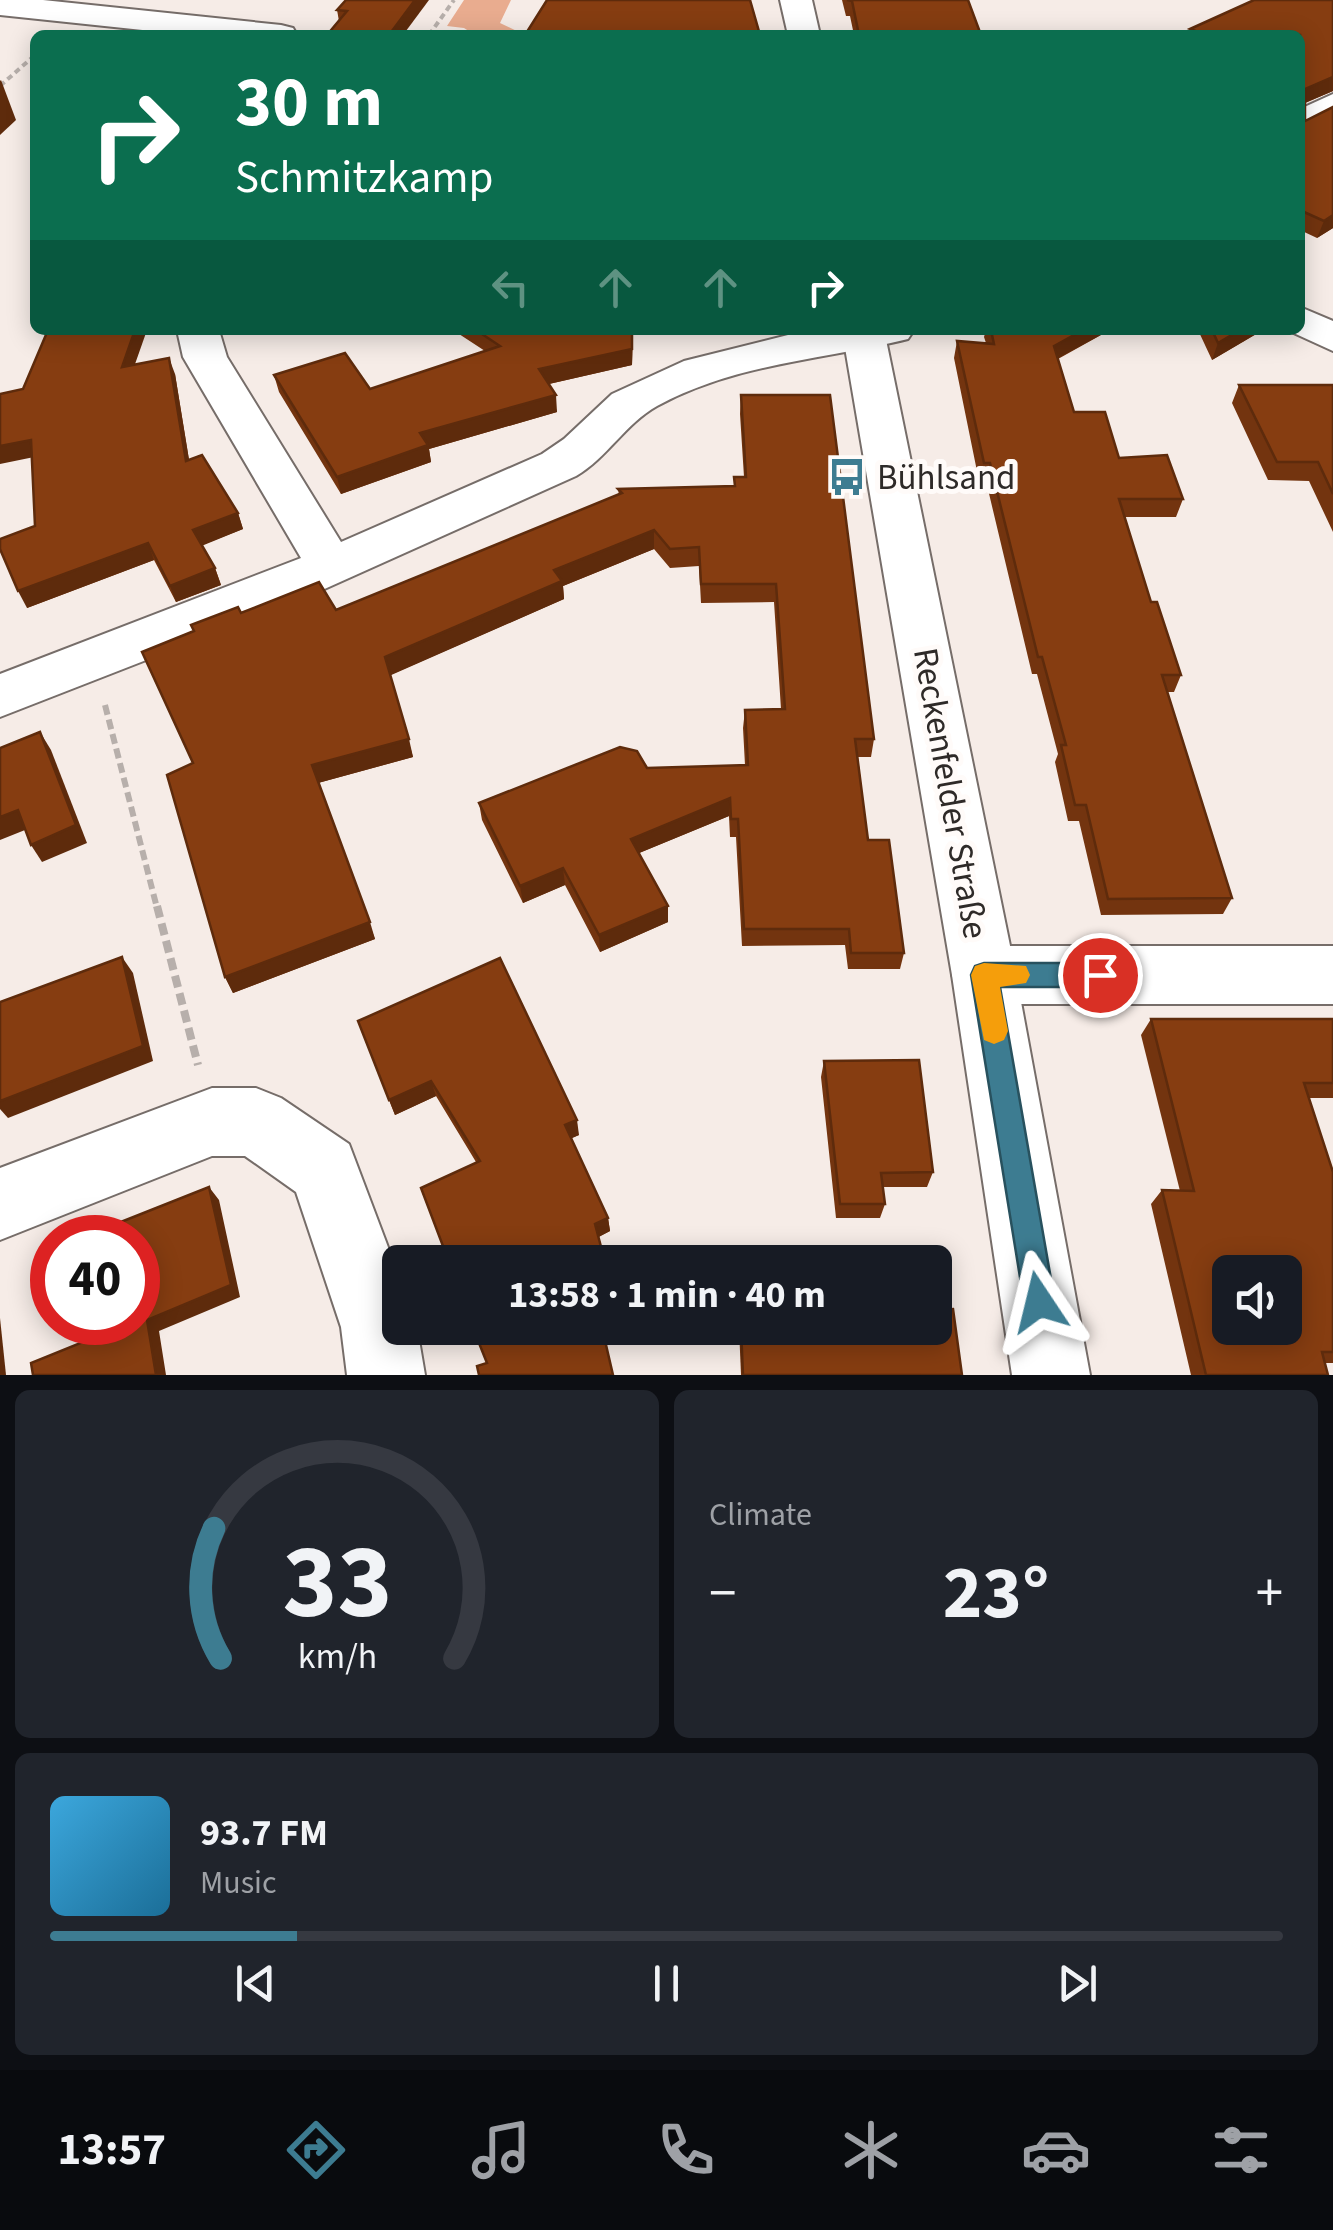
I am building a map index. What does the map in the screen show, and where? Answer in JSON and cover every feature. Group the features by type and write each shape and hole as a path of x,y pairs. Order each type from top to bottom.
{"street":[{"path":"796,0 803,30"},
{"path":"0,5 208,30"},
{"path":"1305,119 1333,105"},
{"path":"1305,323 1333,338"},
{"path":"199,335 205,358 330,566"},
{"path":"0,696 330,566 564,463 636,399 783,344 846,335"},
{"name":"Reckenfelder Straße","path":"875,335 900,510 1052,1375"},
{"path":"984,975 1333,975"},
{"path":"0,1204 212,1122 256,1122 324,1169 379,1327 386,1375"}],"path":[{"path":"433,30 454,0"},
{"path":"0,86 30,59"},
{"path":"101,658 104,698 212,1122"}],"shaded area":[{"path":"464,0 511,0 500,23 515,30 447,26"}],"building":[{"path":"346,0 415,0 393,30 331,30 347,11 337,10"},
{"path":"547,0 750,0 759,30 528,30"},
{"path":"847,0 968,0 979,30 858,30 852,1"},
{"path":"1254,0 1333,0 1333,77 1305,89 1305,30 1190,29"},
{"path":"1333,107 1333,215 1324,221 1305,212 1305,121"},
{"path":"46,335 133,335 122,367 169,358 186,461 202,455 238,513 193,530 215,568 170,586 148,543 18,591 0,549 0,539 35,526 31,440 0,446 0,394 23,389"},
{"path":"484,335 632,335 632,349 539,369 556,395 420,433 428,445 337,477 274,375 345,353 370,389 500,346"},
{"path":"992,335 1074,335 1054,346 1074,412 1105,412 1119,458 1167,455 1183,499 1119,499 1151,602 1157,602 1181,675 1162,675 1232,898 1108,899 1086,805 1075,805 1061,745 1066,745 1042,657 1038,657 990,463 984,463 957,341 994,344"},
{"path":"1214,335 1232,335 1218,343"},
{"path":"1239,385 1333,385 1333,494 1318,462 1277,462"},
{"path":"741,395 830,395 874,739 855,739 868,840 889,840 904,953 851,953 849,929 744,929 738,819 731,819 730,798 631,839 668,906 599,935 563,868 520,886 479,803 620,747 637,751 647,768 748,765 745,710 785,709 776,584 701,584 699,547 670,549 654,530 554,570 562,581 385,657 409,739 312,765 370,922 225,977 167,775 193,763 142,652 194,631 191,625 238,607 241,613 319,582 336,610 622,493 618,489 735,486 734,477 746,477"},
{"path":"40,732 76,825 31,845 18,810 0,817 0,748"},
{"path":"122,957 143,1046 0,1101 0,1002"},
{"path":"500,958 577,1120 565,1125 608,1218 595,1224 601,1245 443,1245 421,1188 480,1161 431,1081 389,1100 358,1021"},
{"path":"1151,1019 1333,1019 1333,1083 1304,1083 1333,1172 1333,1352 1322,1352 1328,1375 1206,1375 1162,1190 1194,1191"},
{"path":"919,1060 933,1172 881,1173 885,1204 840,1204 824,1061"},
{"path":"209,1187 231,1285 160,1315 160,1215 138,1215"},
{"path":"952,1309 962,1375 743,1375 742,1345 952,1345"},
{"path":"76,1345 151,1345 156,1375 33,1375 31,1363"},
{"path":"480,1345 606,1345 613,1375 479,1375 477,1366 487,1363"}],"slow traffic":[{"path":"994,1031 984,975 1017,975"}],"place":[{"name":"Bühlsand","path":"847,477"}],"route":[{"path":"1039,1302 984,975 1100,975"}]}
